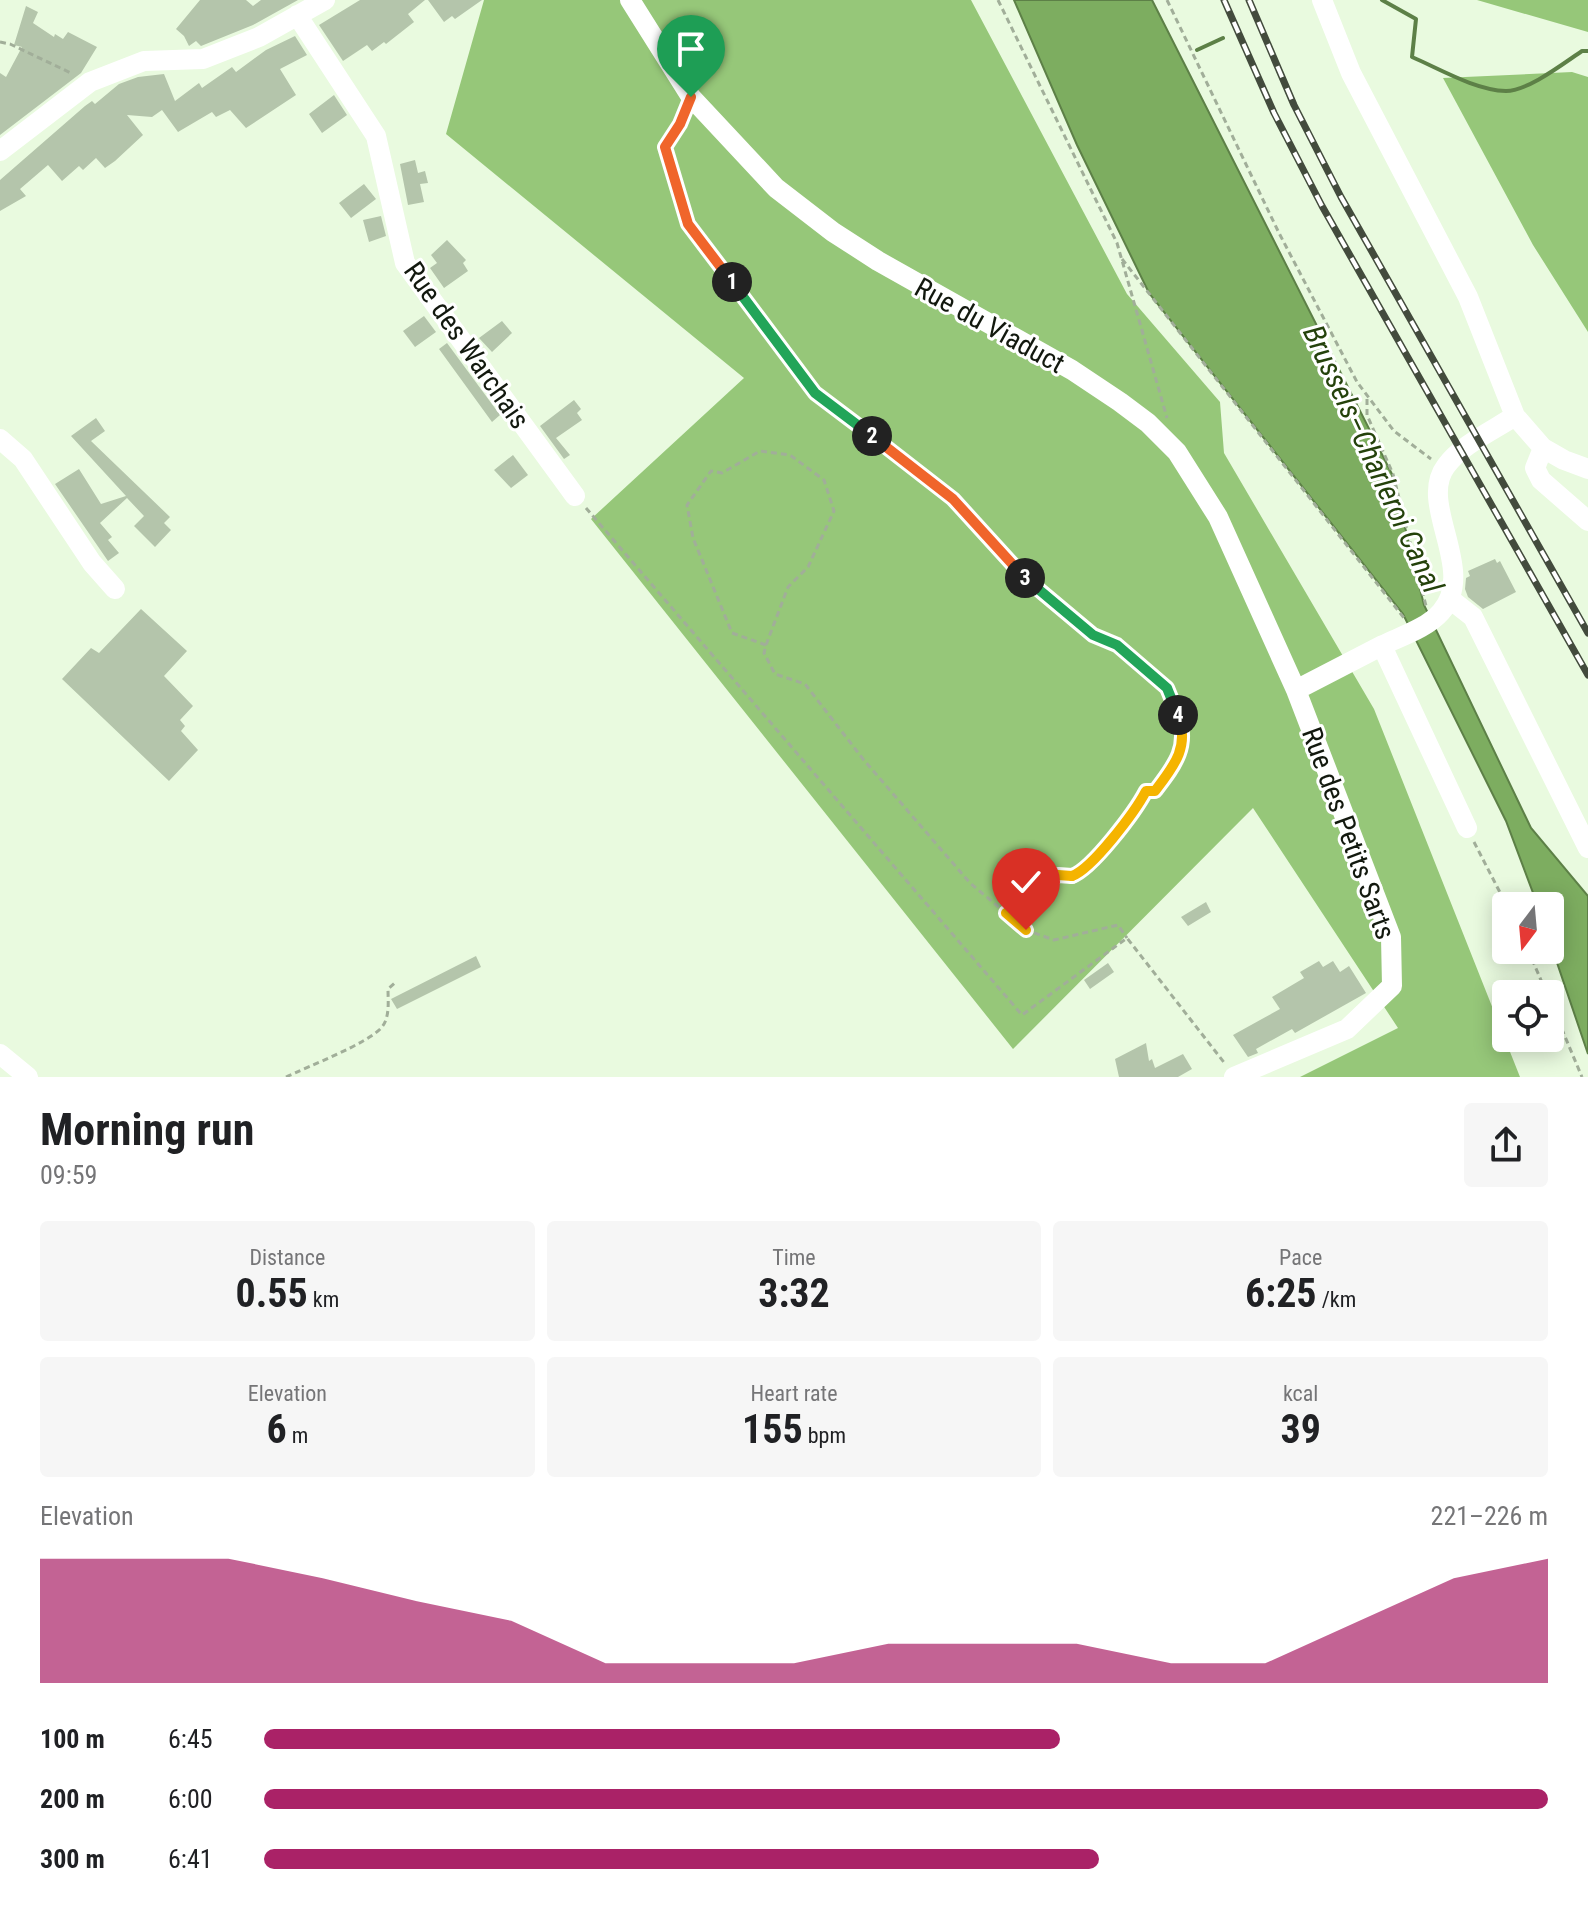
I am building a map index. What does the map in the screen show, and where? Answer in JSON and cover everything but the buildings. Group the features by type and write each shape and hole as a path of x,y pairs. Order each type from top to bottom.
{"street":[{"name":"Rue du Viaduct","path":"630,0 691,97 776,188 833,232 940,299 1072,370 1148,423 1177,452 1218,517 1296,690"},
{"path":"1322,0 1351,73 1468,297 1515,416 1543,448 1588,469"},
{"path":"0,151 90,82 144,61 203,59 259,37 312,5"},
{"name":"Rue des Warchais","path":"312,5 376,136 405,263 575,496"},
{"path":"1296,690 1382,646 1406,624 1450,599 1454,573 1438,485 1443,469 1454,456 1515,416"},
{"path":"0,439 23,459 92,563 115,589"},
{"path":"1543,448 1535,468 1541,480 1588,521"},
{"path":"1450,599 1473,617 1588,848"},
{"path":"1382,646 1467,828"},
{"name":"Rue des Petits Sarts","path":"1235,1077 1347,1029 1392,986 1391,937 1296,690"},
{"path":"0,1054 28,1077"}],"path":[{"path":"998,0 1117,243 1168,422"},
{"path":"1167,0 1279,233 1367,398 1394,431 1443,469"},
{"path":"0,42 90,82"},
{"path":"691,97 680,124 665,147 688,224 815,393 953,499 1031,585 1093,635 1117,645 1167,688 1184,731 1180,759 1155,791 1146,791 1138,806 1085,868 1074,877 1058,875 1006,913"},
{"path":"1121,258 1406,624"},
{"path":"1367,398 1367,415 1393,474 1430,612"},
{"path":"766,645 732,633 693,538 687,505 711,471 722,473 760,451 790,455 824,480 834,511 808,567 788,587 766,645 764,653 775,674 805,684 863,759 970,883 1026,930 1054,940 1118,925 1235,1077"},
{"path":"575,496 1022,1015 1127,938"},
{"path":"1467,828 1500,892"},
{"path":"286,1077 382,1027 387,1015 388,989 396,982"},
{"path":"1564,1034 1582,1077"}],"shaded area":[{"path":"484,0 971,0 1127,294 1220,402 1224,453 1374,709 1492,1006 1492,1052 1510,1052 1520,1077 1300,1077 1398,1028 1253,808 1013,1049 591,519 744,378 446,134"},
{"path":"1477,0 1588,0 1588,32"},
{"path":"1572,72 1588,77 1588,332 1533,245 1443,78"}],"water":[{"name":"Brussels–Charleroi Canal","path":"1014,0 1152,0 1392,474 1424,605 1531,828 1588,896 1588,1054 1557,964 1564,964 1564,892 1533,892 1506,821 1403,614 1149,293 1077,145"}],"waterway":[{"path":"1382,0 1416,19 1412,57 1494,90 1515,90 1525,86 1546,76 1582,51 1588,51"},
{"path":"1197,50 1223,38"}],"railway":[{"path":"1224,0 1274,113 1322,206 1588,675"},
{"path":"1249,0 1294,105 1341,197 1588,633"}],"route":[{"path":"691,97 680,124 665,147 688,224 815,393 953,499 1031,585 1093,635 1117,645 1167,688 1184,731 1180,759 1155,791 1146,791 1138,806 1085,868 1074,877 1058,875 1006,913 1026,930"}]}
